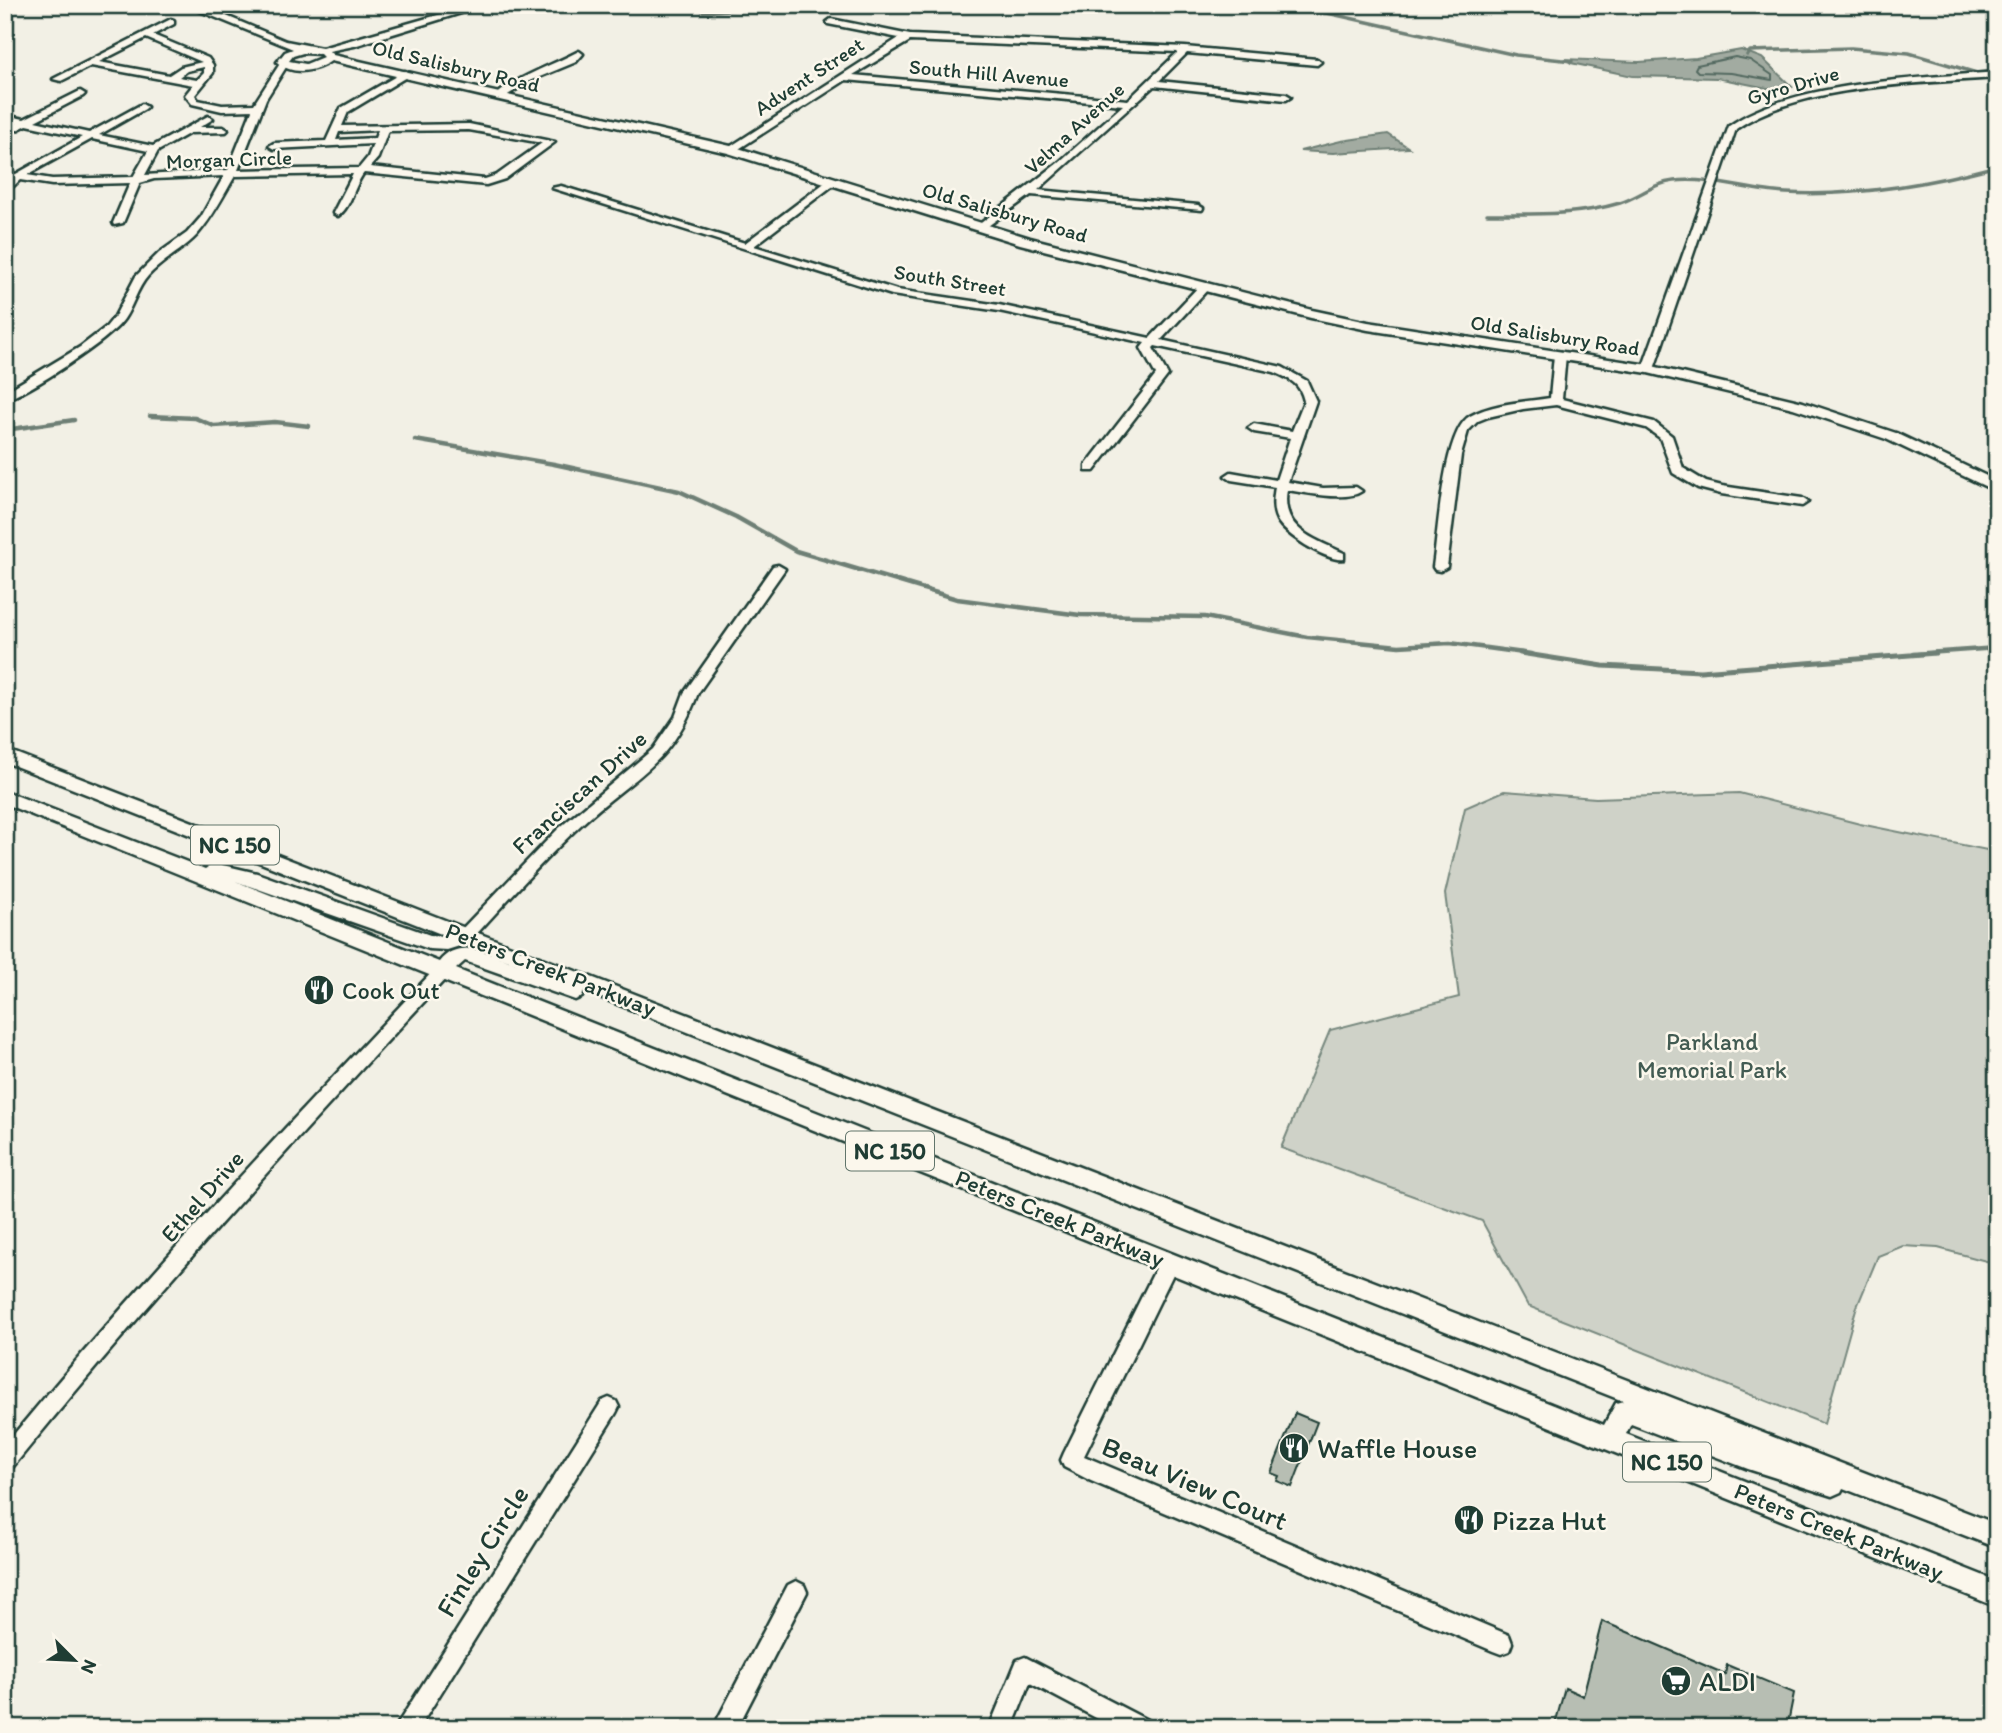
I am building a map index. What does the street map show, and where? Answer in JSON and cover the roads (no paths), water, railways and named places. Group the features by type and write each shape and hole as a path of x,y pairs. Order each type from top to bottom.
{"main road":[{"name":"Old Salisbury Road","path":"190,5 282,43 321,55 731,150 835,180 981,228 1205,286 1368,326 1648,369 1753,394 1846,420 1939,457 1997,487"},
{"path":"282,43 287,59"},
{"name":"Old Salisbury Road","path":"287,59 321,55"},
{"name":"Old Salisbury Road","path":"287,59 300,68 321,55"},
{"name":"Peters Creek Parkway","path":"5,755 465,936 672,1014 1997,1536"},
{"name":"Peters Creek Parkway","path":"5,797 1997,1594"},
{"path":"192,871 221,870 250,878 429,942 447,943 465,936"},
{"path":"443,971 454,957 467,954 645,1017 672,1014"},
{"path":"1609,1439 1625,1411 1748,1457 1997,1536"}],"street":[{"path":"321,55 483,5"},
{"path":"58,79 172,22"},
{"path":"831,22 910,38 1185,50 1317,62"},
{"path":"146,35 208,63"},
{"name":"Advent Street","path":"731,150 900,41 910,38"},
{"name":"Velma Avenue","path":"981,228 1032,192 1153,83 1185,50"},
{"path":"500,96 527,79 573,60 579,54"},
{"path":"5,397 84,349 110,329 150,266 191,235 205,218 229,176 258,107 287,59"},
{"path":"91,63 198,83"},
{"path":"171,78 184,69 208,63"},
{"path":"208,63 208,73 198,83 191,99 201,105 258,107"},
{"path":"276,79 300,68"},
{"path":"329,144 344,110 405,74"},
{"name":"Gyro Drive","path":"1648,369 1732,128 1746,116 1810,97 1875,83 1997,75"},
{"name":"South Hill Avenue","path":"843,77 1131,103"},
{"path":"1153,83 1286,97"},
{"path":"5,133 80,94"},
{"path":"5,191 17,177 142,107"},
{"name":"Morgan Circle","path":"5,118 155,149"},
{"path":"118,223 137,179 155,149 208,119"},
{"name":"Morgan Circle","path":"5,175 52,182 403,171 467,182 489,182 501,177 550,142 469,127 384,128"},
{"path":"336,129 384,128 373,158 359,171 338,213"},
{"path":"188,130 223,131"},
{"path":"274,146 379,141"},
{"path":"746,247 835,180"},
{"name":"South Street","path":"557,188 915,298 999,307 1278,369 1300,379 1308,387 1310,401 1298,436"},
{"path":"1032,192 1198,208"},
{"path":"1090,468 1162,375 1147,348 1205,286"},
{"path":"1556,401 1560,355"},
{"path":"5,385 19,389"},
{"path":"1440,567 1458,442 1468,423 1500,409 1556,401 1650,425 1666,436 1677,470 1702,485 1802,502"},
{"path":"1254,428 1298,436 1278,503 1286,523 1306,539 1339,556"},
{"path":"1231,476 1323,492 1356,491"},
{"name":"Franciscan Drive","path":"465,936 516,879 565,832 633,779 668,742 684,715 691,693 778,569"},
{"name":"Ethel Drive","path":"5,1461 58,1396 289,1134 443,971"},
{"name":"Beau View Court","path":"1169,1262 1071,1460 1098,1474 1500,1643"},
{"name":"Finley Circle","path":"406,1728 609,1407"},
{"path":"724,1728 796,1591"},
{"path":"1000,1728 1025,1668 1139,1728"}],"water":[{"path":"1741,50 1762,58 1792,87 1777,90 1717,78 1632,76 1571,63 1566,59 1639,62 1696,58"},
{"path":"1388,134 1409,148 1333,153 1300,151 1341,141"}],"waterway":[{"path":"703,12 789,5"},
{"path":"1291,5 1516,55 1572,61"},
{"path":"1747,55 1750,51 1851,48 1909,53 1997,79"},
{"path":"1487,214 1587,210 1620,203 1660,184 1674,181 1702,181 1772,192 1839,193 1919,184 1997,166"},
{"path":"150,416 195,418 214,426 275,422 309,426"},
{"path":"5,430 74,420"},
{"path":"415,440 554,464 679,491 736,517 796,551 957,599 1080,615 1205,617 1307,637 1399,646 1450,643 1531,654"},
{"path":"1913,654 1997,648"},
{"path":"1520,653 1603,666 1700,671 1936,653"}],"place":[{"name":"Cook Out","path":"319,990"},
{"name":"Waffle House","path":"1294,1448"},
{"name":"Pizza Hut","path":"1469,1520"},
{"name":"ALDI","path":"1676,1681"}],"park label":[{"name":"Parkland Memorial Park","path":"1712,1055"}]}
